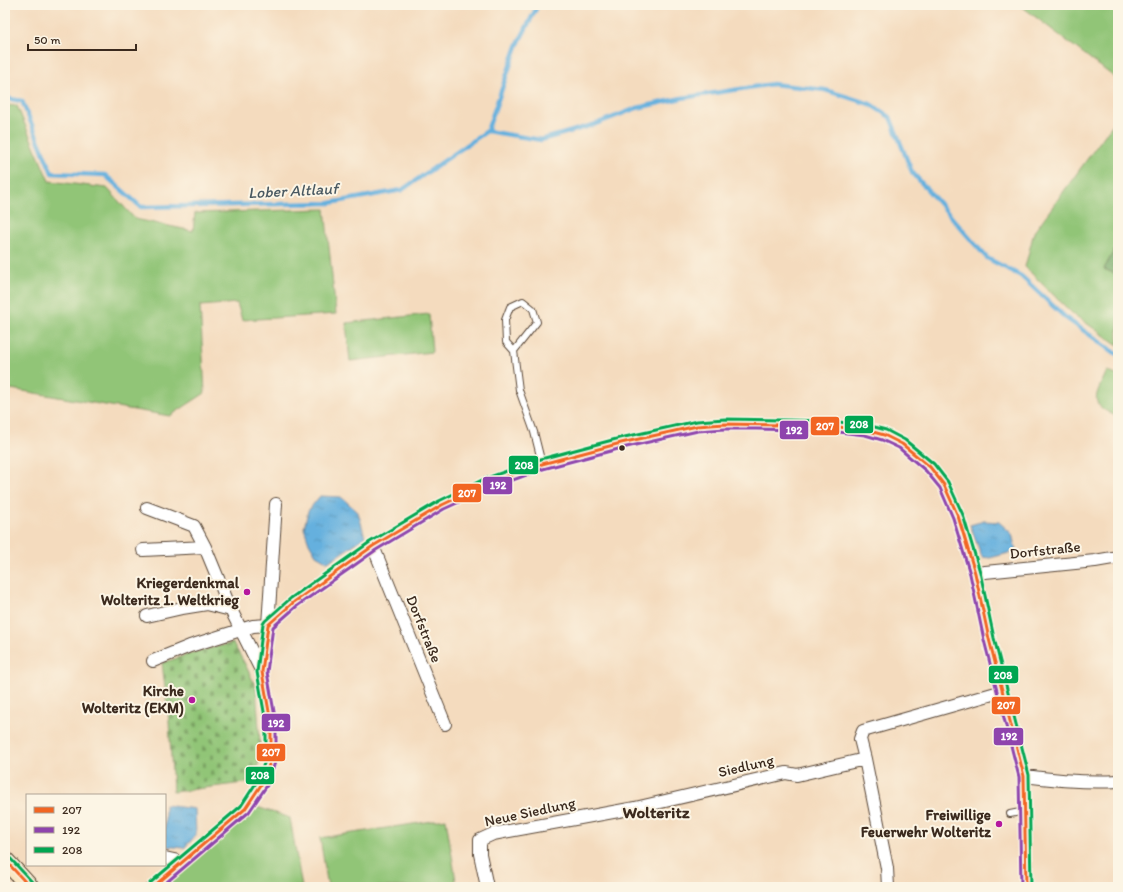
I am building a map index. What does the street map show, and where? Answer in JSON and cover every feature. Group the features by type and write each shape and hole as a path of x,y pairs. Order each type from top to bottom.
{"main road":[{"path":"5,860 30,887"}],"street":[{"path":"152,661 190,646 252,626 268,626 294,602 374,546 448,502 486,484 542,464 621,443 697,426 756,424 829,426 866,430 884,435 902,444 930,467 944,485 958,516 975,573 989,639 1024,776 1026,887"},
{"path":"262,672 268,626 276,504"},
{"path":"147,508 194,526 205,546 231,610 262,672 271,723 271,760 264,782 245,809 153,887"},
{"path":"143,550 205,546"},
{"name":"Dorfstraße","path":"374,546 444,724"},
{"name":"Dorfstraße","path":"975,573 1095,561 1118,557"},
{"path":"147,616 207,604 231,610"},
{"path":"888,887 887,868 860,739 863,732 1003,691"},
{"name":"Siedlung","path":"634,808 786,773 797,775 865,759"},
{"path":"1024,776 1050,780 1118,781"},
{"name":"Neue Siedlung","path":"486,887 480,854 480,840 493,834 634,808"},
{"path":"166,858 183,862"}],"lane":[{"path":"514,352 537,322 533,309 522,300 510,307 505,320 506,342 514,352 519,390 534,432 542,464"},
{"path":"1010,814 1025,811"}],"green space":[{"path":"1020,5 1118,5 1118,80"},
{"path":"5,105 17,106 49,181 107,188 135,219 193,231 195,213 325,209 336,314 242,320 237,303 200,306 205,393 170,416 5,388"},
{"path":"1118,117 1118,250 1115,249 1104,269 1118,275 1118,345 1073,314 1025,267 1034,232"},
{"path":"1115,249 1118,250 1118,275 1104,269"},
{"path":"429,314 432,352 350,361 346,323"},
{"path":"1107,371 1118,376 1118,417 1102,408 1096,399 1099,388"},
{"path":"233,643 256,687 261,757 251,782 173,792 169,721 162,663 195,652"},
{"path":"257,807 290,818 302,887 164,887"},
{"path":"446,819 457,887 328,887 320,838"}],"water":[{"path":"320,496 341,497 358,512 365,537 328,562 316,555 309,543 304,528 308,511"},
{"path":"984,521 999,522 1012,534 1016,551 990,558 982,557 970,525"},
{"path":"166,805 195,809 196,835 184,848 166,846"}],"waterway":[{"name":"Lober Altlauf","path":"5,98 22,101 52,173 105,175 141,207 330,203 402,190 487,131 517,46 538,5"},
{"path":"487,131 541,140 593,125 637,108 682,98 773,84 825,90 870,104 890,117 912,172 987,258 1021,276 1066,318 1118,355"}],"transit line":[{"name":"208","path":"150,883 241,806 258,780 266,758 266,723 257,672 263,624 291,598 370,542 439,501 484,479 541,459 620,438 697,421 725,419 829,421 867,425 886,430 905,440 934,464 948,482 963,515 980,572 994,638 1029,775 1031,887"},
{"name":"207","path":"153,887 245,809 263,782 271,759 271,723 262,672 268,625 294,602 373,546 442,505 486,484 542,464 621,443 697,426 725,424 829,426 866,430 884,435 902,444 930,467 944,485 958,516 975,573 989,639 1024,776 1026,887"},
{"name":"192","path":"161,887 249,812 268,784 276,759 276,723 267,672 273,627 297,606 376,550 444,509 488,489 543,469 622,448 698,431 725,429 829,431 865,435 882,440 899,448 926,471 940,488 953,518 970,574 984,640 1019,777 1021,887"},
{"name":"208","path":"9,857 34,884"},
{"name":"207","path":"5,860 30,887"}],"place":[{"name":"Kriegerdenkmal Wolteritz 1. Weltkrieg","path":"247,592"},
{"name":"Kirche Wolteritz (EKM)","path":"192,700"},
{"name":"Freiwillige Feuerwehr Wolteritz","path":"999,824"}],"district":[{"name":"Wolteritz","path":"656,812"}]}
